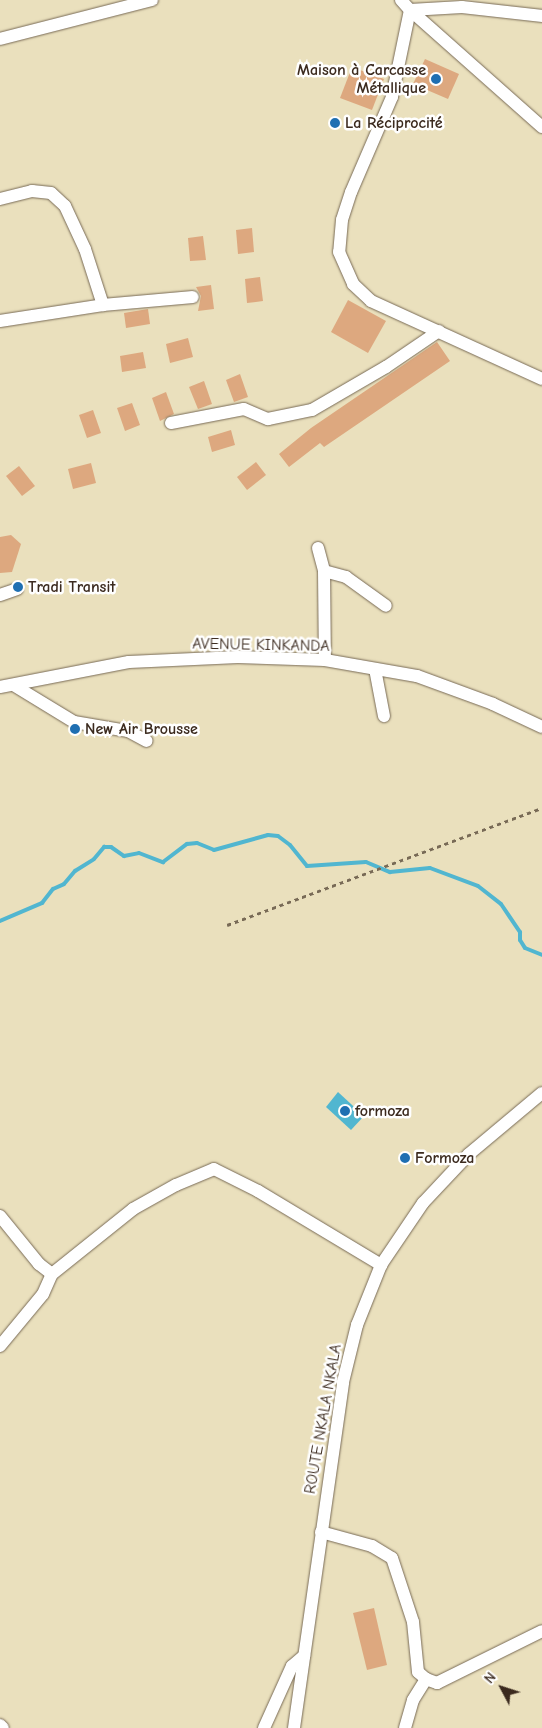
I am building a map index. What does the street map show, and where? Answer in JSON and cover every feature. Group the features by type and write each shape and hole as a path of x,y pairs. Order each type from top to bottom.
{"street":[{"path":"0,39 152,0"},
{"path":"401,0 542,127"},
{"path":"410,10 462,7 542,16"},
{"path":"410,10 392,97 342,220 339,252 353,284 371,301 542,379"},
{"path":"0,199 32,191 51,193 65,206 85,250 103,305"},
{"path":"0,320 103,305 193,297"},
{"path":"170,424 244,409 268,418 312,410 386,368 439,332"},
{"path":"318,548 324,571 326,660"},
{"path":"324,571 346,577 386,606"},
{"path":"0,595 17,589"},
{"name":"AVENUE KINKANDA","path":"0,687 15,686 130,662 238,657 326,660 417,676 493,704 542,727"},
{"path":"375,669 384,716"},
{"path":"15,686 74,722 128,731 146,741"},
{"name":"ROUTE NKALA NKALA","path":"294,1728 343,1382 357,1325 381,1265 423,1202 470,1154 542,1093"},
{"path":"0,1346 43,1294 52,1274 133,1209 176,1185 214,1169 235,1178 381,1265"},
{"path":"0,1216 39,1264 52,1274"},
{"path":"321,1532 372,1546 392,1558 412,1622 418,1672 426,1679 438,1683 542,1631"},
{"path":"264,1728 292,1666 304,1656"},
{"path":"405,1728 413,1700 426,1679"},
{"path":"0,1725 3,1728"}],"path":[{"path":"227,925 542,808"}],"water":[{"name":"formoza","path":"338,1092 364,1116 351,1130 326,1107"}],"building":[{"name":"Maison à Carcasse Métallique","path":"425,59 459,74 448,99 413,84"},
{"path":"352,67 384,79 372,110 340,98"},
{"path":"252,228 254,252 238,254 236,230"},
{"path":"203,236 206,260 190,261 188,238"},
{"path":"260,277 263,301 247,303 245,279"},
{"path":"211,285 214,309 198,311 201,296 196,287"},
{"path":"348,300 386,321 368,353 331,332"},
{"path":"148,309 150,324 126,328 124,313"},
{"path":"188,338 193,357 170,363 166,344"},
{"path":"437,342 450,361 324,447 320,443 289,467 279,454 311,428"},
{"path":"143,352 146,368 122,372 120,356"},
{"path":"240,374 248,397 234,402 226,380"},
{"path":"204,381 212,404 198,409 189,387"},
{"path":"166,392 174,414 160,421 152,398"},
{"path":"132,403 140,425 125,431 117,408"},
{"path":"93,410 101,433 87,438 79,415"},
{"path":"231,430 235,445 212,452 208,437"},
{"path":"256,462 266,475 247,490 237,477"},
{"path":"91,463 96,483 73,489 68,469"},
{"path":"19,466 35,486 22,496 6,476"},
{"path":"11,535 21,544 12,572 0,573 0,537"},
{"path":"374,1608 387,1665 367,1670 353,1613"}],"waterway":[{"path":"0,921 42,903 53,889 64,884 75,871 94,859 104,847 111,847 124,856 139,853 163,862 187,844 197,843 214,850 268,835 278,836 290,845 307,866 366,862 390,872 430,868 478,886 501,904 520,932 520,940 525,948 542,955"}],"place":[{"name":"Maison à Carcasse Métallique","path":"436,79"},
{"name":"La Réciprocité","path":"335,123"},
{"name":"Tradi Transit","path":"18,587"},
{"name":"New Air Brousse","path":"75,729"},
{"name":"formoza","path":"345,1111"},
{"name":"Formoza","path":"405,1158"}]}
